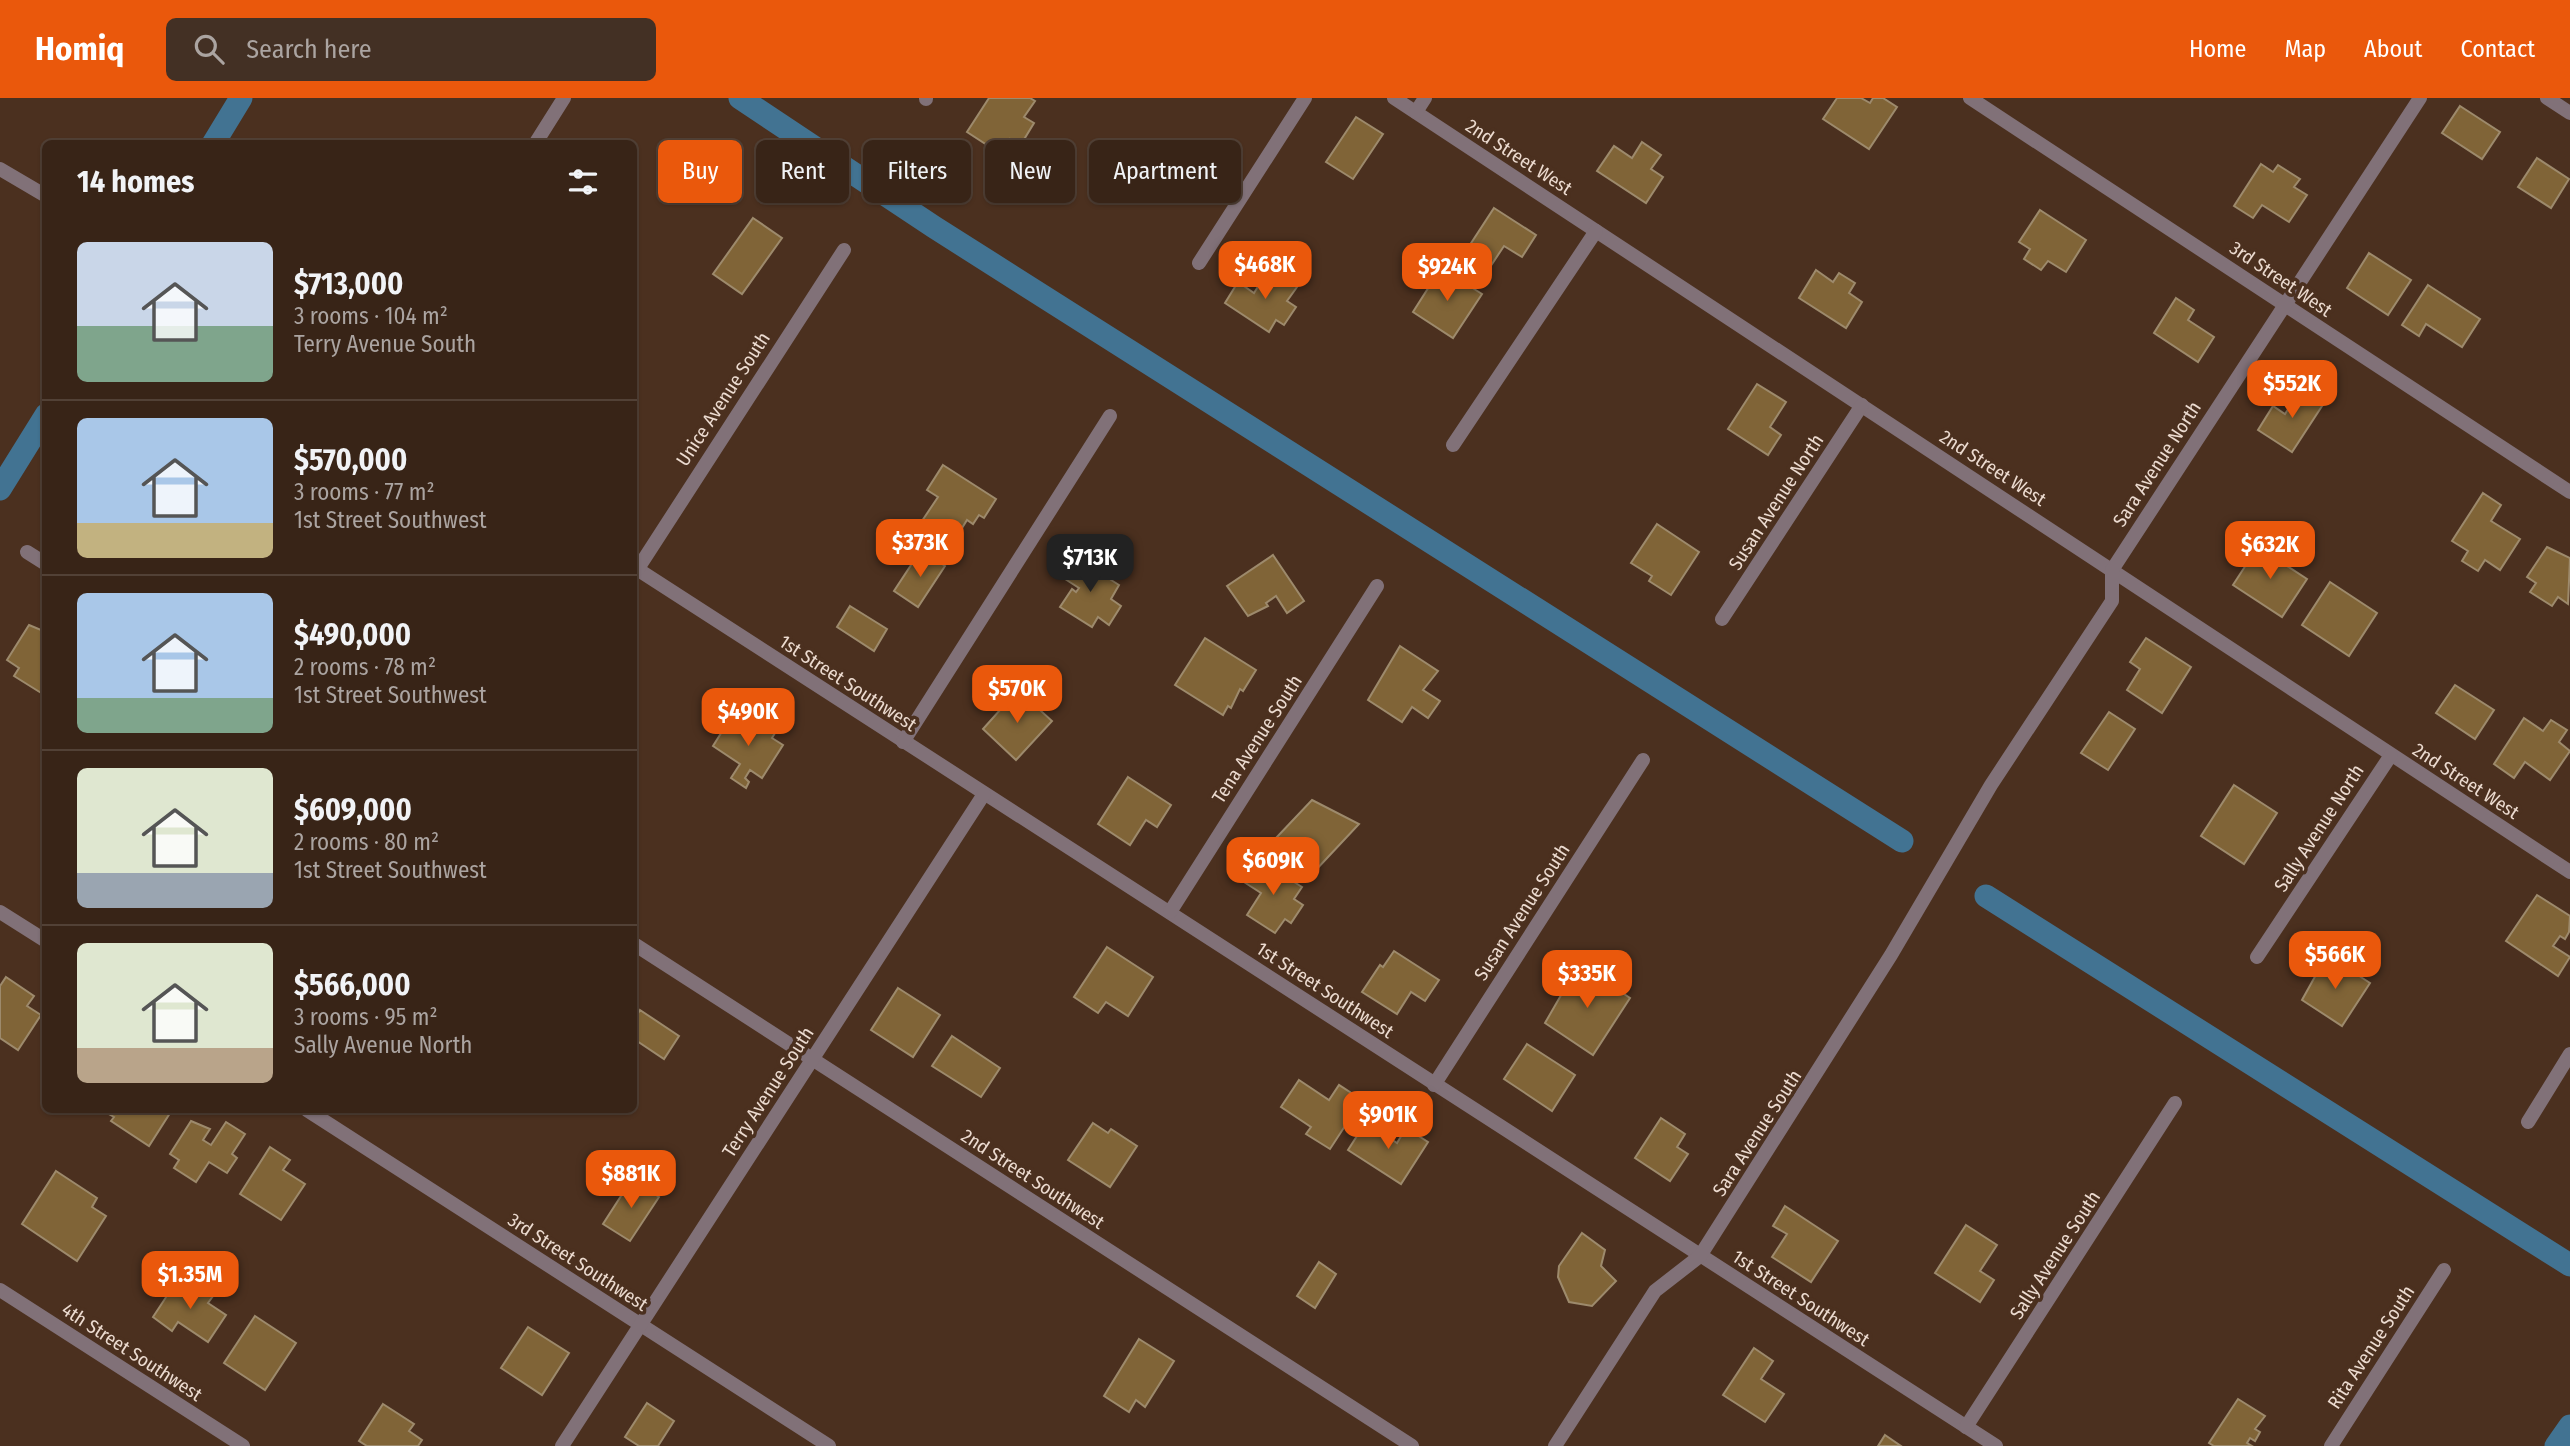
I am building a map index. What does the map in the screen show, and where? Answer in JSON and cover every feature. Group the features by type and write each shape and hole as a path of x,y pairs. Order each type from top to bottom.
{"street":[{"path":"538,140 564,98"},
{"path":"1199,264 1305,98"},
{"name":"2nd Street West","path":"1394,98 2570,872"},
{"path":"1416,112 1425,98"},
{"name":"3rd Street West","path":"1970,98 2570,492"},
{"name":"Sara Avenue North","path":"1968,821 2112,601 2112,570 2420,98"},
{"path":"2547,98 2570,113"},
{"path":"0,169 42,194"},
{"path":"1453,445 1597,231"},
{"name":"Unice Avenue South","path":"637,565 845,250"},
{"name":"Susan Avenue North","path":"1722,619 1862,405"},
{"path":"903,741 1110,416"},
{"path":"27,552 42,561"},
{"name":"1st Street Southwest","path":"637,569 1996,1446"},
{"name":"Tena Avenue South","path":"1170,912 1377,586"},
{"name":"Sally Avenue North","path":"2257,957 2391,755"},
{"name":"Susan Avenue South","path":"1434,1084 1643,760"},
{"name":"Terry Avenue South","path":"562,1446 984,794"},
{"name":"Sara Avenue South","path":"1555,1446 1654,1291 1700,1256 1891,956 1968,821"},
{"path":"0,912 42,938"},
{"name":"2nd Street Southwest","path":"637,946 1412,1446"},
{"path":"2528,1122 2570,1054"},
{"name":"Sally Avenue South","path":"1966,1427 2175,1103"},
{"name":"3rd Street Southwest","path":"312,1113 829,1446"},
{"name":"Rita Avenue South","path":"2331,1446 2444,1270"},
{"name":"4th Street Southwest","path":"0,1290 243,1446"}],"building":[{"path":"989,98 1030,98 1035,101 1024,117 1034,123 1024,140 985,140 985,144 967,132"},
{"path":"1837,98 1861,98 1870,103 1873,98 1883,98 1897,107 1869,149 1823,119"},
{"path":"2460,106 2500,132 2482,159 2442,133"},
{"path":"1356,117 1383,134 1353,179 1326,162"},
{"path":"1642,142 1661,155 1651,169 1663,177 1646,203 1597,171 1614,146 1632,158"},
{"path":"2537,158 2569,179 2551,208 2518,187"},
{"path":"2261,164 2273,172 2278,165 2300,179 2294,187 2307,195 2289,222 2262,205 2253,218 2234,206"},
{"path":"1494,208 1536,235 1522,257 1504,246 1488,270 1464,254"},
{"path":"2040,210 2086,240 2066,272 2048,261 2041,270 2024,259 2030,249 2019,242"},
{"path":"753,218 782,238 742,294 713,274"},
{"path":"2369,253 2411,280 2388,315 2347,288"},
{"path":"1441,268 1482,294 1453,338 1413,312"},
{"path":"1269,269 1297,287 1287,301 1296,307 1284,325 1276,320 1269,332 1225,303 1238,282 1254,293"},
{"path":"1816,270 1833,282 1839,273 1855,283 1849,293 1862,302 1846,328 1799,298"},
{"path":"2428,285 2480,319 2462,347 2426,324 2419,336 2402,325"},
{"path":"2176,298 2194,310 2188,320 2214,337 2198,362 2154,333"},
{"path":"1757,384 1786,402 1770,427 1781,435 1768,455 1728,429"},
{"path":"2302,388 2324,403 2292,452 2258,430 2273,406 2285,414"},
{"path":"943,465 996,499 984,518 979,515 973,524 967,520 954,541 922,521 938,497 927,490"},
{"path":"2483,493 2501,505 2491,521 2520,539 2500,570 2485,560 2478,571 2462,561 2468,551 2452,541"},
{"path":"1657,524 1699,552 1671,595 1649,581 1652,576 1631,563"},
{"path":"2547,547 2570,558 2568,604 2558,597 2552,606 2530,592 2536,583 2527,577"},
{"path":"2257,548 2270,556 2275,548 2289,557 2284,564 2307,579 2282,617 2233,585"},
{"path":"921,550 945,566 918,607 894,591"},
{"path":"1273,555 1304,601 1287,613 1276,596 1266,603 1268,606 1248,616 1227,586"},
{"path":"1075,557 1119,585 1111,599 1121,606 1109,625 1098,617 1092,627 1060,607 1072,589 1076,592 1079,588 1062,577"},
{"path":"2330,582 2377,613 2349,656 2302,625"},
{"path":"850,606 887,629 874,651 837,627"},
{"path":"29,625 42,630 42,694 14,676 19,668 7,660"},
{"path":"1205,638 1256,670 1243,691 1240,689 1231,708 1228,706 1223,715 1175,685"},
{"path":"2146,638 2191,667 2162,713 2127,690 2140,669 2130,662"},
{"path":"1400,646 1438,671 1423,690 1440,701 1428,718 1412,707 1402,722 1368,700"},
{"path":"2455,685 2494,710 2475,739 2436,713"},
{"path":"1018,690 1052,721 1016,760 983,729"},
{"path":"735,711 763,732 766,727 775,733 772,738 783,745 762,778 750,770 745,778 749,782 746,788 731,778 740,764 713,746"},
{"path":"2109,712 2135,729 2108,770 2081,753"},
{"path":"2524,718 2543,731 2551,720 2567,730 2559,742 2570,751 2550,780 2525,762 2514,778 2494,764"},
{"path":"1128,777 1171,805 1157,827 1146,820 1130,845 1098,824"},
{"path":"2234,785 2277,813 2244,864 2201,836"},
{"path":"1312,800 1359,824 1313,873 1276,838"},
{"path":"1259,860 1302,887 1294,899 1303,905 1291,923 1285,919 1275,933 1247,915 1261,893 1244,882"},
{"path":"2537,895 2570,916 2569,932 2565,939 2560,936 2553,946 2570,957 2558,976 2506,941"},
{"path":"1107,947 1153,977 1128,1016 1106,1002 1098,1013 1074,997"},
{"path":"1394,951 1439,980 1425,1001 1411,992 1397,1014 1362,992 1380,965 1383,967"},
{"path":"2327,955 2370,983 2342,1026 2302,1000"},
{"path":"1579,964 1630,998 1593,1055 1545,1023"},
{"path":"6,977 34,996 27,1006 41,1015 18,1050 0,1038 0,986"},
{"path":"898,988 940,1015 913,1057 871,1030"},
{"path":"640,1010 679,1036 664,1059 637,1041 637,1015"},
{"path":"952,1036 1000,1068 981,1097 932,1066"},
{"path":"1527,1044 1575,1075 1552,1111 1504,1079"},
{"path":"1299,1080 1329,1100 1339,1085 1362,1100 1330,1149 1306,1134 1311,1127 1281,1107"},
{"path":"107,1113 170,1113 149,1146 111,1121 114,1117"},
{"path":"1661,1118 1685,1134 1677,1147 1688,1154 1670,1181 1635,1158"},
{"path":"191,1121 210,1129 203,1140 211,1145 226,1122 245,1134 232,1154 237,1158 227,1173 209,1162 196,1182 174,1168 179,1160 170,1154"},
{"path":"1366,1122 1397,1143 1406,1128 1428,1142 1401,1184 1348,1150"},
{"path":"1093,1123 1108,1133 1111,1129 1137,1146 1110,1187 1068,1160"},
{"path":"270,1147 290,1160 283,1170 305,1184 281,1220 240,1194"},
{"path":"56,1171 97,1198 92,1207 106,1216 77,1261 22,1224"},
{"path":"632,1179 659,1197 630,1241 603,1224"},
{"path":"1785,1206 1838,1241 1811,1282 1772,1257 1787,1234 1773,1226"},
{"path":"1966,1225 1997,1245 1980,1271 1994,1280 1980,1302 1935,1273"},
{"path":"1582,1233 1605,1250 1601,1266 1616,1281 1592,1306 1569,1302 1558,1277 1559,1266"},
{"path":"1319,1262 1336,1274 1315,1308 1297,1296"},
{"path":"176,1282 192,1292 196,1285 213,1296 208,1303 226,1315 208,1342 178,1322 172,1331 153,1317"},
{"path":"255,1316 296,1343 265,1390 224,1363"},
{"path":"528,1327 569,1353 542,1395 501,1368"},
{"path":"1139,1339 1174,1361 1145,1407 1136,1400 1129,1412 1104,1396"},
{"path":"1754,1348 1773,1361 1761,1379 1784,1394 1765,1422 1723,1395"},
{"path":"2238,1399 2265,1416 2255,1429 2260,1432 2255,1441 2250,1438 2247,1443 2252,1446 2214,1446 2209,1443"},
{"path":"647,1403 674,1421 658,1446 639,1446 625,1437"},
{"path":"383,1404 414,1424 409,1431 422,1440 418,1446 367,1446 359,1441"},
{"path":"1885,1435 1901,1446 1878,1446"}],"waterway":[{"path":"215,140 241,98"},
{"path":"740,98 934,227 1902,841"},
{"path":"0,489 42,421"},
{"path":"1986,896 2570,1265"},
{"path":"2556,1446 2570,1426"}]}
